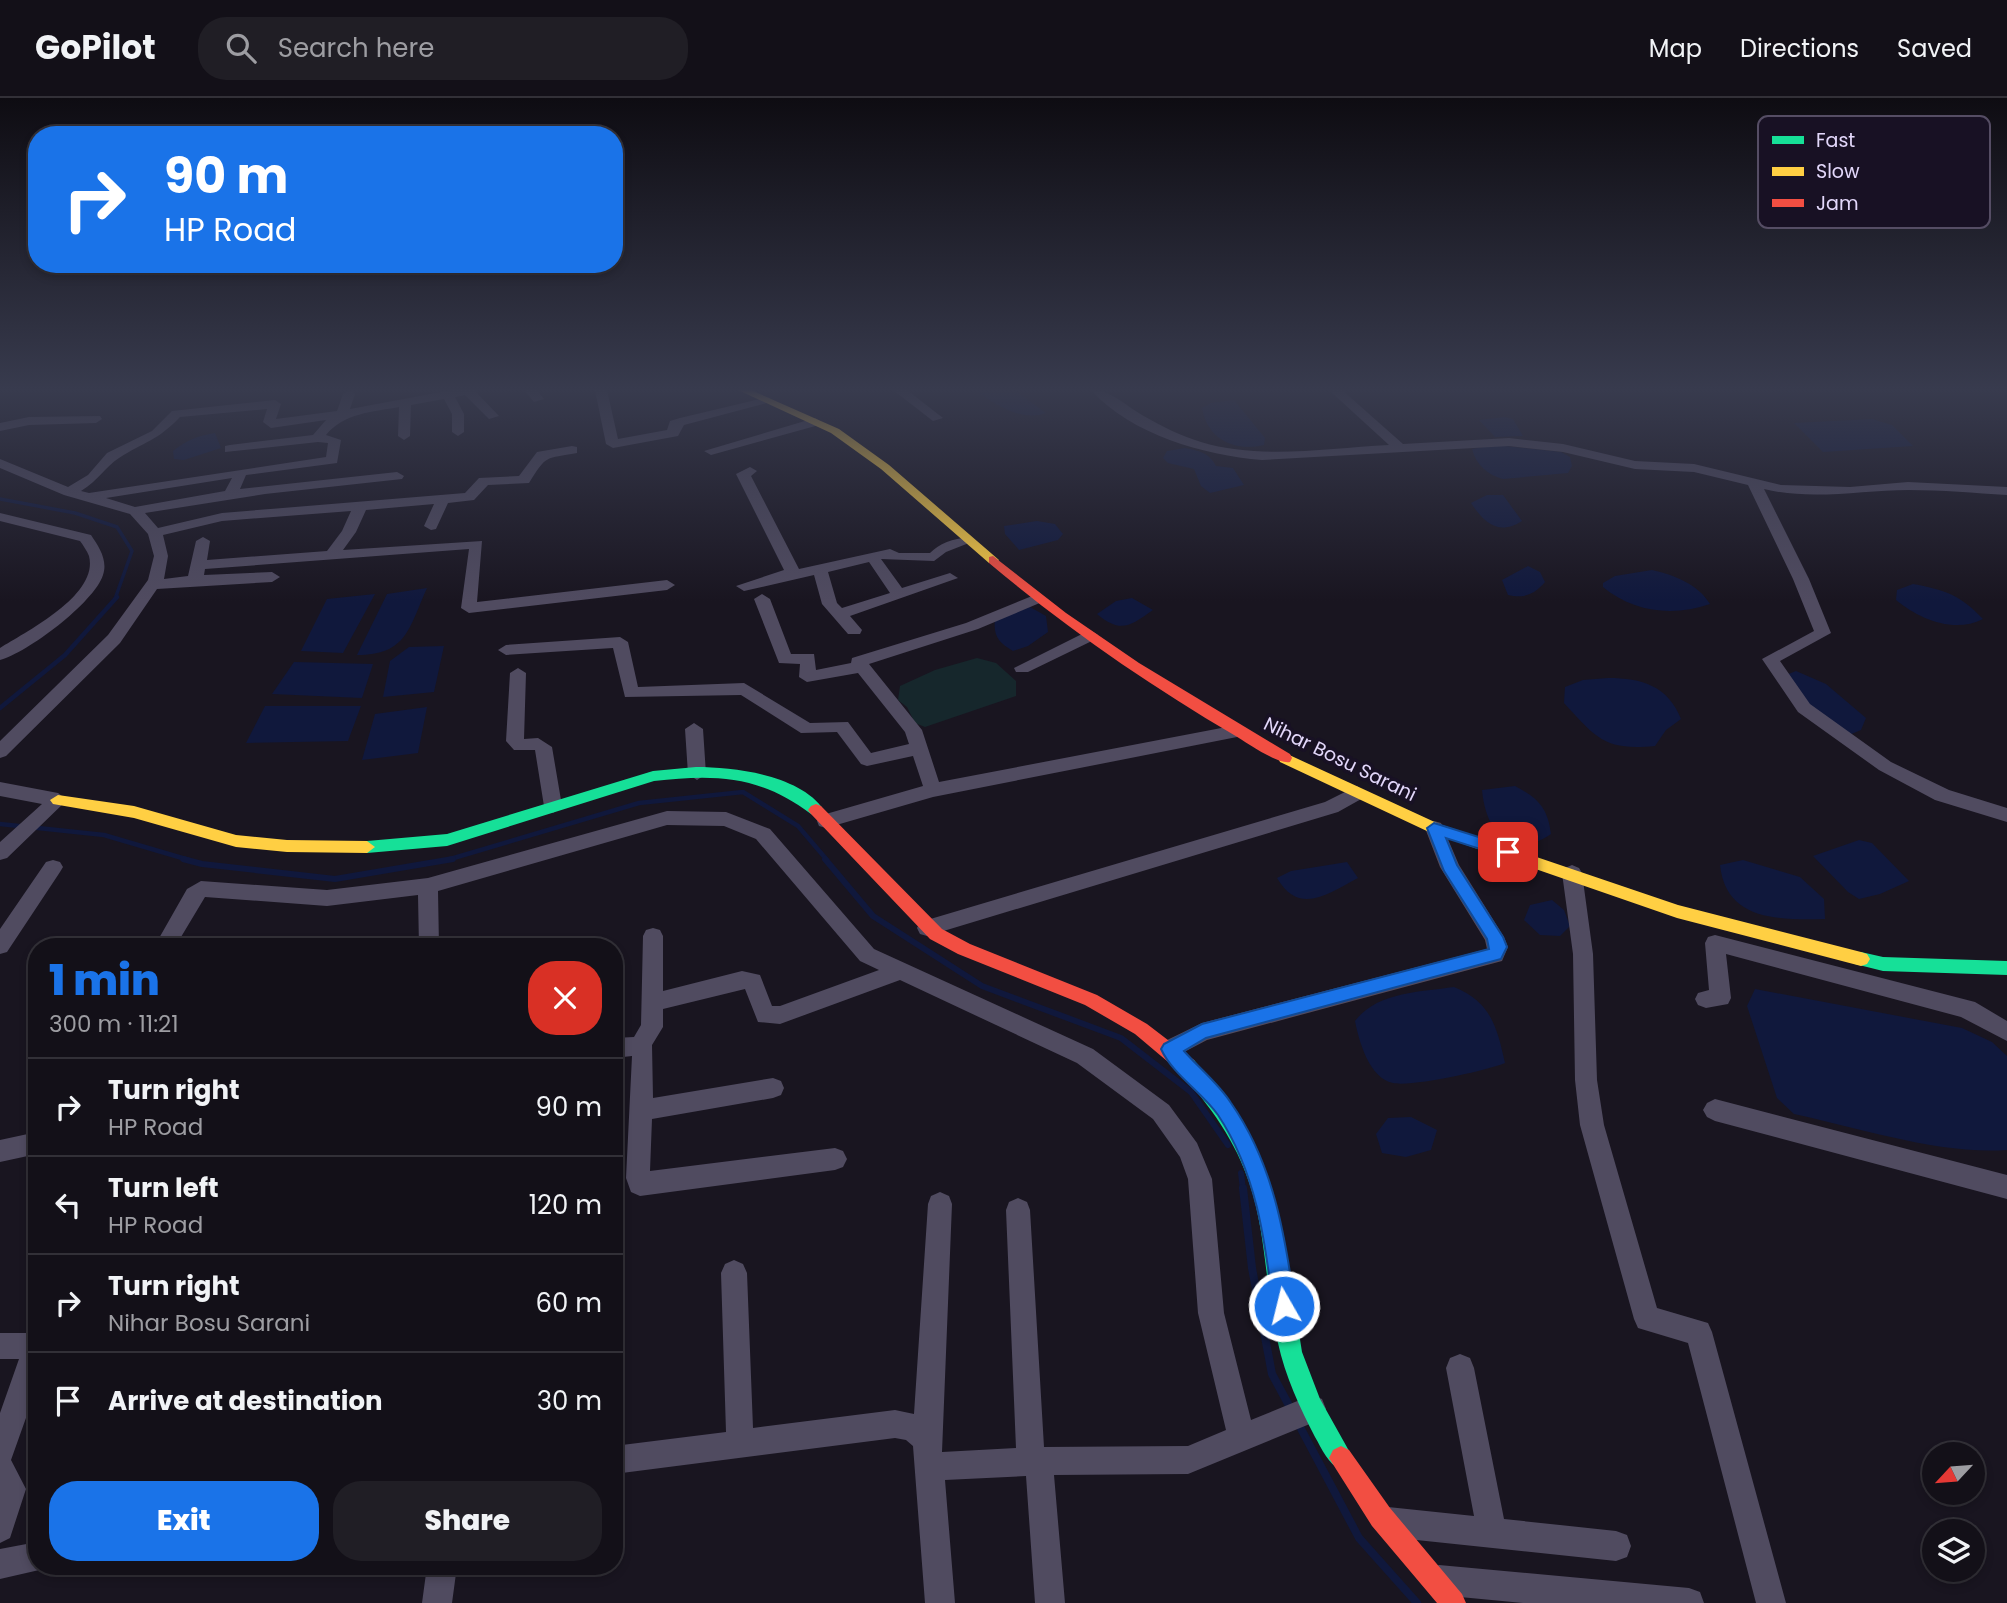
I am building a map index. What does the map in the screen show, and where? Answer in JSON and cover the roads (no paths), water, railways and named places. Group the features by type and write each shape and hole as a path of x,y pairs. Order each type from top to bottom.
{"street":[{"path":"69,492 93,478 108,460"},
{"path":"89,497 330,460"},
{"path":"155,533 222,517 361,504 469,498 484,481 524,480 534,460"},
{"name":"Nihar Bosu Sarani","path":"876,460 1037,599 1090,635 1237,731 1357,793 1434,828 1677,911 1859,959 1883,964 2007,968"},
{"path":"1613,460 1635,465 1694,468 1755,485 1781,489 1850,491 1908,486 2007,492"},
{"path":"0,463 69,492 135,512 230,495 397,476"},
{"path":"750,471 743,474 791,573"},
{"path":"230,495 241,472"},
{"path":"1755,485 1824,633 1770,659 1804,708 1885,766 1919,785 1961,802 2007,815"},
{"path":"431,526 443,499"},
{"path":"333,553 349,532 361,504"},
{"path":"0,752 114,639 152,585 161,556 155,533 135,512"},
{"path":"0,517 86,538 92,545 99,569 94,583 66,612 1,654"},
{"path":"196,572 203,541"},
{"path":"744,586 791,573 799,576 865,557 873,558 890,553 898,557 934,557 941,549 967,541"},
{"path":"152,585 196,572 333,553 477,544 469,608 667,584"},
{"path":"873,558 899,595"},
{"path":"820,570 830,604 854,630"},
{"path":"196,572 272,577"},
{"path":"839,614 950,578"},
{"path":"762,599 785,659 807,657 807,677 859,667"},
{"path":"933,790 913,730 859,667 860,659 972,626 1037,599"},
{"path":"1022,668 1090,635"},
{"path":"506,650 620,642 631,693 744,689 807,729 842,726 867,760 920,748"},
{"path":"518,673 515,741 520,746 538,744 543,747 553,806"},
{"path":"694,729 697,774"},
{"path":"826,821 933,790 1237,731"},
{"path":"0,789 134,812 236,841 389,847 447,840 653,776 697,774 758,777 774,782 805,802 826,821 928,928 977,955 1106,1006 1171,1049 1224,1107 1254,1158 1275,1238 1290,1350 1306,1412 1387,1522 1453,1603"},
{"path":"928,928 1331,807 1357,793"},
{"path":"0,853 58,800"},
{"path":"169,938 194,894 201,890 327,898 428,886 650,821 690,817 726,819 762,834 861,950 1085,1056 1156,1105 1184,1143 1200,1178 1212,1313 1254,1433"},
{"path":"1171,1049 1202,1032 1495,954 1498,947 1494,937 1450,867 1434,828"},
{"path":"0,946 53,867"},
{"path":"1572,873 1583,954 1586,1080 1594,1133 1647,1320 1699,1332 1771,1603"},
{"path":"428,886 429,938"},
{"path":"640,1046 652,1027 653,936"},
{"path":"1706,999 1720,998 1715,943 1967,1009 2007,1032"},
{"path":"652,1003 742,980 752,981 758,990 760,1006 766,1015 780,1015 901,971"},
{"path":"623,1047 640,1046"},
{"path":"640,1046 643,1049 638,1178 644,1186 835,1159"},
{"path":"641,1110 773,1088"},
{"path":"1715,1110 2007,1188"},
{"path":"0,1151 28,1145"},
{"path":"940,1204 927,1439 940,1603"},
{"path":"1018,1210 1035,1461 1050,1603"},
{"path":"734,1273 740,1443"},
{"path":"0,1346 28,1347"},
{"path":"1460,1368 1492,1532"},
{"path":"0,1453 28,1373"},
{"path":"930,1467 1035,1461 1188,1460 1306,1412"},
{"path":"623,1459 895,1424 912,1427 927,1439"},
{"path":"0,1468 12,1489 0,1528"},
{"path":"1387,1522 1616,1546"},
{"path":"0,1564 28,1559"},
{"path":"437,1603 441,1575"},
{"path":"1432,1579 1689,1603"}],"water":[{"path":"1165,460 1212,460 1216,466 1233,468 1244,485 1210,493 1201,486 1194,469"},
{"path":"1476,460 1571,460 1572,466 1568,473 1503,479 1483,468"},
{"path":"1487,495 1503,495 1522,521 1499,527 1487,521 1471,503"},
{"path":"1037,521 1055,524 1063,534 1058,540 1019,550 1005,534 1004,526"},
{"path":"1528,566 1540,572 1545,582 1529,594 1508,595 1502,580"},
{"path":"1652,570 1685,581 1699,591 1710,604 1682,610 1654,610 1627,602 1603,587 1603,583 1615,576"},
{"path":"1913,584 1952,595 1983,619 1949,625 1915,613 1896,600 1897,590"},
{"path":"427,588 410,627 396,644 374,654 357,655 387,594"},
{"path":"375,594 343,653 301,651 327,599"},
{"path":"1132,598 1153,610 1132,624 1119,626 1097,614 1116,601"},
{"path":"1030,607 1046,616 1048,632 1028,646 1013,651 998,638 995,620"},
{"path":"444,646 434,692 383,697 390,661 409,647"},
{"path":"294,662 373,664 362,698 272,694"},
{"path":"1796,671 1826,684 1866,718 1861,730 1849,735 1803,702 1786,675"},
{"path":"1608,678 1643,682 1652,686 1669,699 1681,719 1666,730 1655,746 1624,746 1603,740 1564,703 1565,687 1583,680"},
{"path":"265,706 361,706 348,741 246,743"},
{"path":"427,707 418,753 362,760 375,714"},
{"path":"1515,786 1540,805 1547,817 1551,834 1523,845 1512,843 1495,830 1484,805 1482,790"},
{"path":"1859,840 1872,843 1909,881 1880,894 1859,899 1848,892 1813,856"},
{"path":"1743,860 1800,877 1824,899 1825,919 1773,917 1744,907 1732,897 1724,883 1720,865"},
{"path":"1347,862 1358,878 1314,898 1295,896 1286,890 1277,878 1291,871"},
{"path":"1552,900 1564,910 1570,926 1560,936 1540,935 1524,920 1530,905"},
{"path":"1454,987 1484,1008 1495,1027 1505,1063 1432,1081 1402,1084 1385,1080 1371,1066 1355,1021 1364,1011 1387,999 1414,992"},
{"path":"1755,989 1962,1028 1992,1042 2007,1056 2007,1150 1928,1144 1794,1114 1777,1098 1747,1006"},
{"path":"1411,1117 1437,1130 1431,1150 1406,1157 1382,1153 1376,1134 1388,1118"}],"waterway":[{"path":"0,499 75,513 117,527 132,551 115,599"},
{"path":"0,708 65,655 117,597"},
{"path":"447,860 639,803 743,792 798,826 827,860"},
{"path":"0,824 104,835 189,860"},
{"path":"183,859 202,864 335,879 453,859"},
{"path":"825,859 873,916 982,986 1121,1038 1191,1092 1228,1145"},
{"path":"1241,1173 1243,1189"},
{"path":"1243,1188 1252,1268 1272,1374 1292,1411"},
{"path":"1298,1423 1359,1538 1417,1603"}]}
